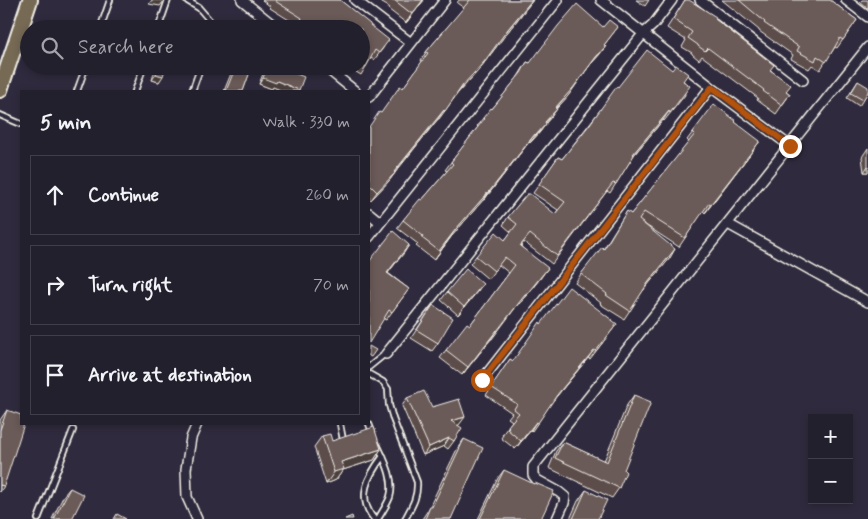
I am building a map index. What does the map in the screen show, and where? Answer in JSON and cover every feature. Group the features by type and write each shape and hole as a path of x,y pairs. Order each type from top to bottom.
{"main road":[{"path":"23,20 30,0"},
{"path":"0,90 20,30"}],"street":[{"path":"242,0 267,20"},
{"path":"355,0 411,44"},
{"path":"370,96 446,0"},
{"path":"370,236 558,0"},
{"path":"600,0 790,146"},
{"path":"386,354 672,0"},
{"path":"700,0 803,80"},
{"path":"846,0 868,17"},
{"path":"557,519 566,498 560,492 537,480 533,475 533,468 868,47"},
{"path":"335,75 354,90"},
{"path":"482,380 712,87"},
{"path":"370,214 380,222"},
{"path":"728,224 868,302"},
{"path":"197,425 191,438 186,468 187,497 197,519"}],"lane":[{"path":"103,20 110,0"},
{"path":"161,20 168,0"},
{"path":"186,0 198,8 209,20"},
{"path":"77,90 83,75"},
{"path":"135,90 141,75"},
{"path":"192,90 198,75"},
{"path":"0,115 20,124"},
{"path":"370,366 386,354"},
{"path":"370,375 382,382 388,389 389,405 393,419 417,482 416,499 405,519"},
{"path":"340,425 343,440"},
{"path":"368,425 383,456 390,477 391,494 389,500 376,519 368,512 365,504 365,493 373,470 383,456"},
{"path":"38,519 73,430"}],"building":[{"path":"340,0 365,20 303,20 275,1"},
{"path":"394,0 423,0 412,14"},
{"path":"470,0 532,0 395,173 377,192 370,185 370,126 400,86 403,88 428,53 426,52"},
{"path":"685,0 689,0 716,17 715,19 774,65 770,70 791,85 786,91 790,94 782,105 708,48 705,51 688,38 692,32 673,19"},
{"path":"739,0 830,0 857,20 843,40 840,38 826,62 817,56 815,61 797,51 799,47 764,23"},
{"path":"577,4 603,27 609,20 618,27 604,45 606,46 555,108 557,109 545,122 546,124 535,134 439,251 403,220 453,164 451,162 483,118 521,73 527,62 530,63"},
{"path":"370,25 389,40 379,53 375,50 370,59"},
{"path":"647,50 672,70 676,65 688,74 683,81 690,86 670,113 669,111 633,154 616,184 613,183 557,256 530,234 520,246 548,268 468,367 446,350 467,323 470,325 515,265 505,257 494,271 476,256 496,232 505,240 517,224 508,217 527,194 530,194 555,214 565,202 539,184 558,157 562,159 617,86"},
{"path":"232,75 249,75 243,90 226,90"},
{"path":"264,75 299,75 304,77 299,90 277,81 276,83 263,78"},
{"path":"858,81 868,87 868,92 863,100 851,93"},
{"path":"714,104 760,141 711,204 709,203 685,238 644,212 639,220 675,249 648,283 630,311 606,295 581,274 602,247 604,249 627,211 631,214 695,134 693,132"},
{"path":"393,231 409,245 387,273 409,289 392,312 389,310 370,341 370,261"},
{"path":"466,269 483,284 464,307 447,292"},
{"path":"569,287 617,324 557,395 538,423 536,422 521,441 507,429 519,413 514,409 517,404 491,387 510,359 513,361 540,322 541,324"},
{"path":"433,305 453,318 438,343 417,330"},
{"path":"370,347 376,350 370,356"},
{"path":"424,391 432,407 459,399 465,417 451,421 462,428 454,441 449,438 429,447 407,398"},
{"path":"634,395 651,402 624,470 626,472 619,488 555,458 563,442 607,462"},
{"path":"7,410 20,415 20,425 24,425 4,486 0,485 0,430"},
{"path":"374,427 381,449 341,462 344,469 334,472 322,436 330,434 332,441"},
{"path":"464,439 483,448 451,519 425,519 430,507 432,507"},
{"path":"504,470 554,491 541,519 480,519"},
{"path":"70,488 84,495 72,519 54,519"},
{"path":"586,490 607,500 598,519 573,519"},
{"path":"117,514 126,519 114,519"}],"route":[{"path":"482,380 712,87 790,146"}]}
